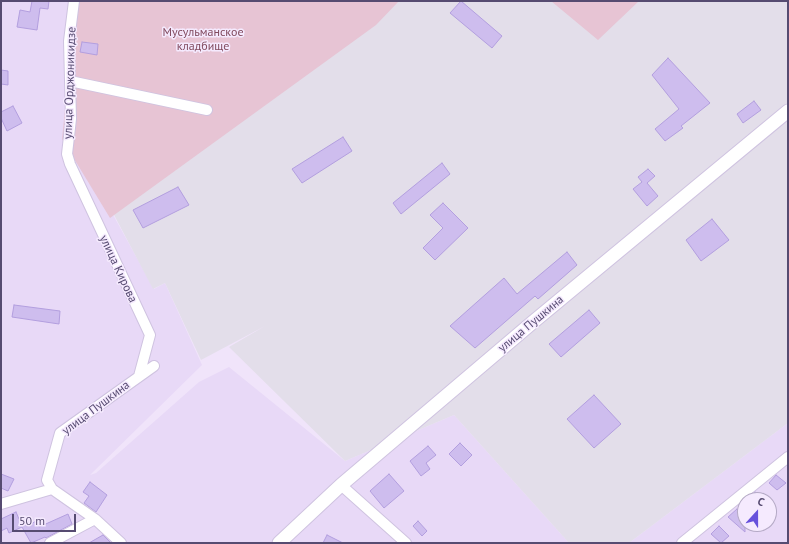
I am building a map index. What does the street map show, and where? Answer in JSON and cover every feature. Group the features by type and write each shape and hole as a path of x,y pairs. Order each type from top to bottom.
{"street":[{"name":"улица Орджоникидзе","path":"70,164 67,154 71,119 69,41 74,1"},
{"path":"70,81 207,110"},
{"name":"улица Пушкина","path":"279,543 341,485 533,322 788,110"},
{"name":"улица Кирова","path":"70,164 150,335 139,376"},
{"name":"улица Пушкина","path":"52,489 47,480 60,433 154,366"},
{"path":"682,543 788,457"},
{"path":"341,485 406,543"},
{"path":"1,504 52,489 95,519 121,543"},
{"path":"50,543 95,519"}],"shaded area":[{"path":"1,1 84,1 73,106 88,182 112,213 154,289 165,283 202,365 90,475 96,473 199,382 229,367 345,461 454,415 569,543 1,543"},
{"path":"373,1 788,1 788,423 629,543 569,543 454,415 345,461 229,347 265,326 201,360 165,283 153,289 112,211"},
{"path":"788,423 788,543 629,543"}],"green space":[{"name":"Мусульманское кладбище","path":"76,1 399,1 376,25 110,218 62,139"},
{"path":"551,1 639,1 598,40"}],"building":[{"path":"32,1 49,1 48,9 40,8 37,30 17,27 20,10 30,12"},
{"path":"461,1 502,36 492,48 450,13"},
{"path":"82,42 98,44 97,55 80,52"},
{"path":"668,58 710,103 681,126 683,128 665,141 655,129 679,109 652,75"},
{"path":"1,70 8,71 8,85 1,84"},
{"path":"754,101 761,110 743,123 737,114"},
{"path":"13,106 22,123 7,131 1,118 1,112"},
{"path":"343,137 352,151 302,183 292,169"},
{"path":"442,163 450,174 401,214 393,203"},
{"path":"648,169 655,176 647,183 658,196 647,206 633,189 642,182 638,177"},
{"path":"178,187 189,205 143,228 133,210"},
{"path":"443,203 468,228 435,260 423,248 443,228 430,215"},
{"path":"712,219 729,240 701,261 686,240"},
{"path":"567,252 577,265 538,299 535,296 475,348 450,326 504,278 517,294"},
{"path":"14,305 60,311 59,324 12,317"},
{"path":"589,310 600,323 561,357 549,344"},
{"path":"594,395 621,424 594,448 567,419"},
{"path":"460,443 472,455 461,466 449,454"},
{"path":"428,446 436,455 426,463 430,469 421,476 410,461"},
{"path":"1,474 14,479 8,491 1,488"},
{"path":"389,474 404,491 384,508 370,491"},
{"path":"776,475 786,483 777,490 769,483"},
{"path":"90,482 107,495 96,512 84,503 89,496 83,492"},
{"path":"737,509 737,525 728,517"},
{"path":"16,512 19,519 24,517 28,526 36,521 39,527 68,514 72,524 46,538 45,537 31,543 22,527 9,533 7,528 1,531 1,519"},
{"path":"418,521 427,531 422,536 413,526"},
{"path":"719,526 729,536 721,543 711,534"},
{"path":"103,535 111,543 89,543"},
{"path":"327,535 343,543 323,543"}]}
